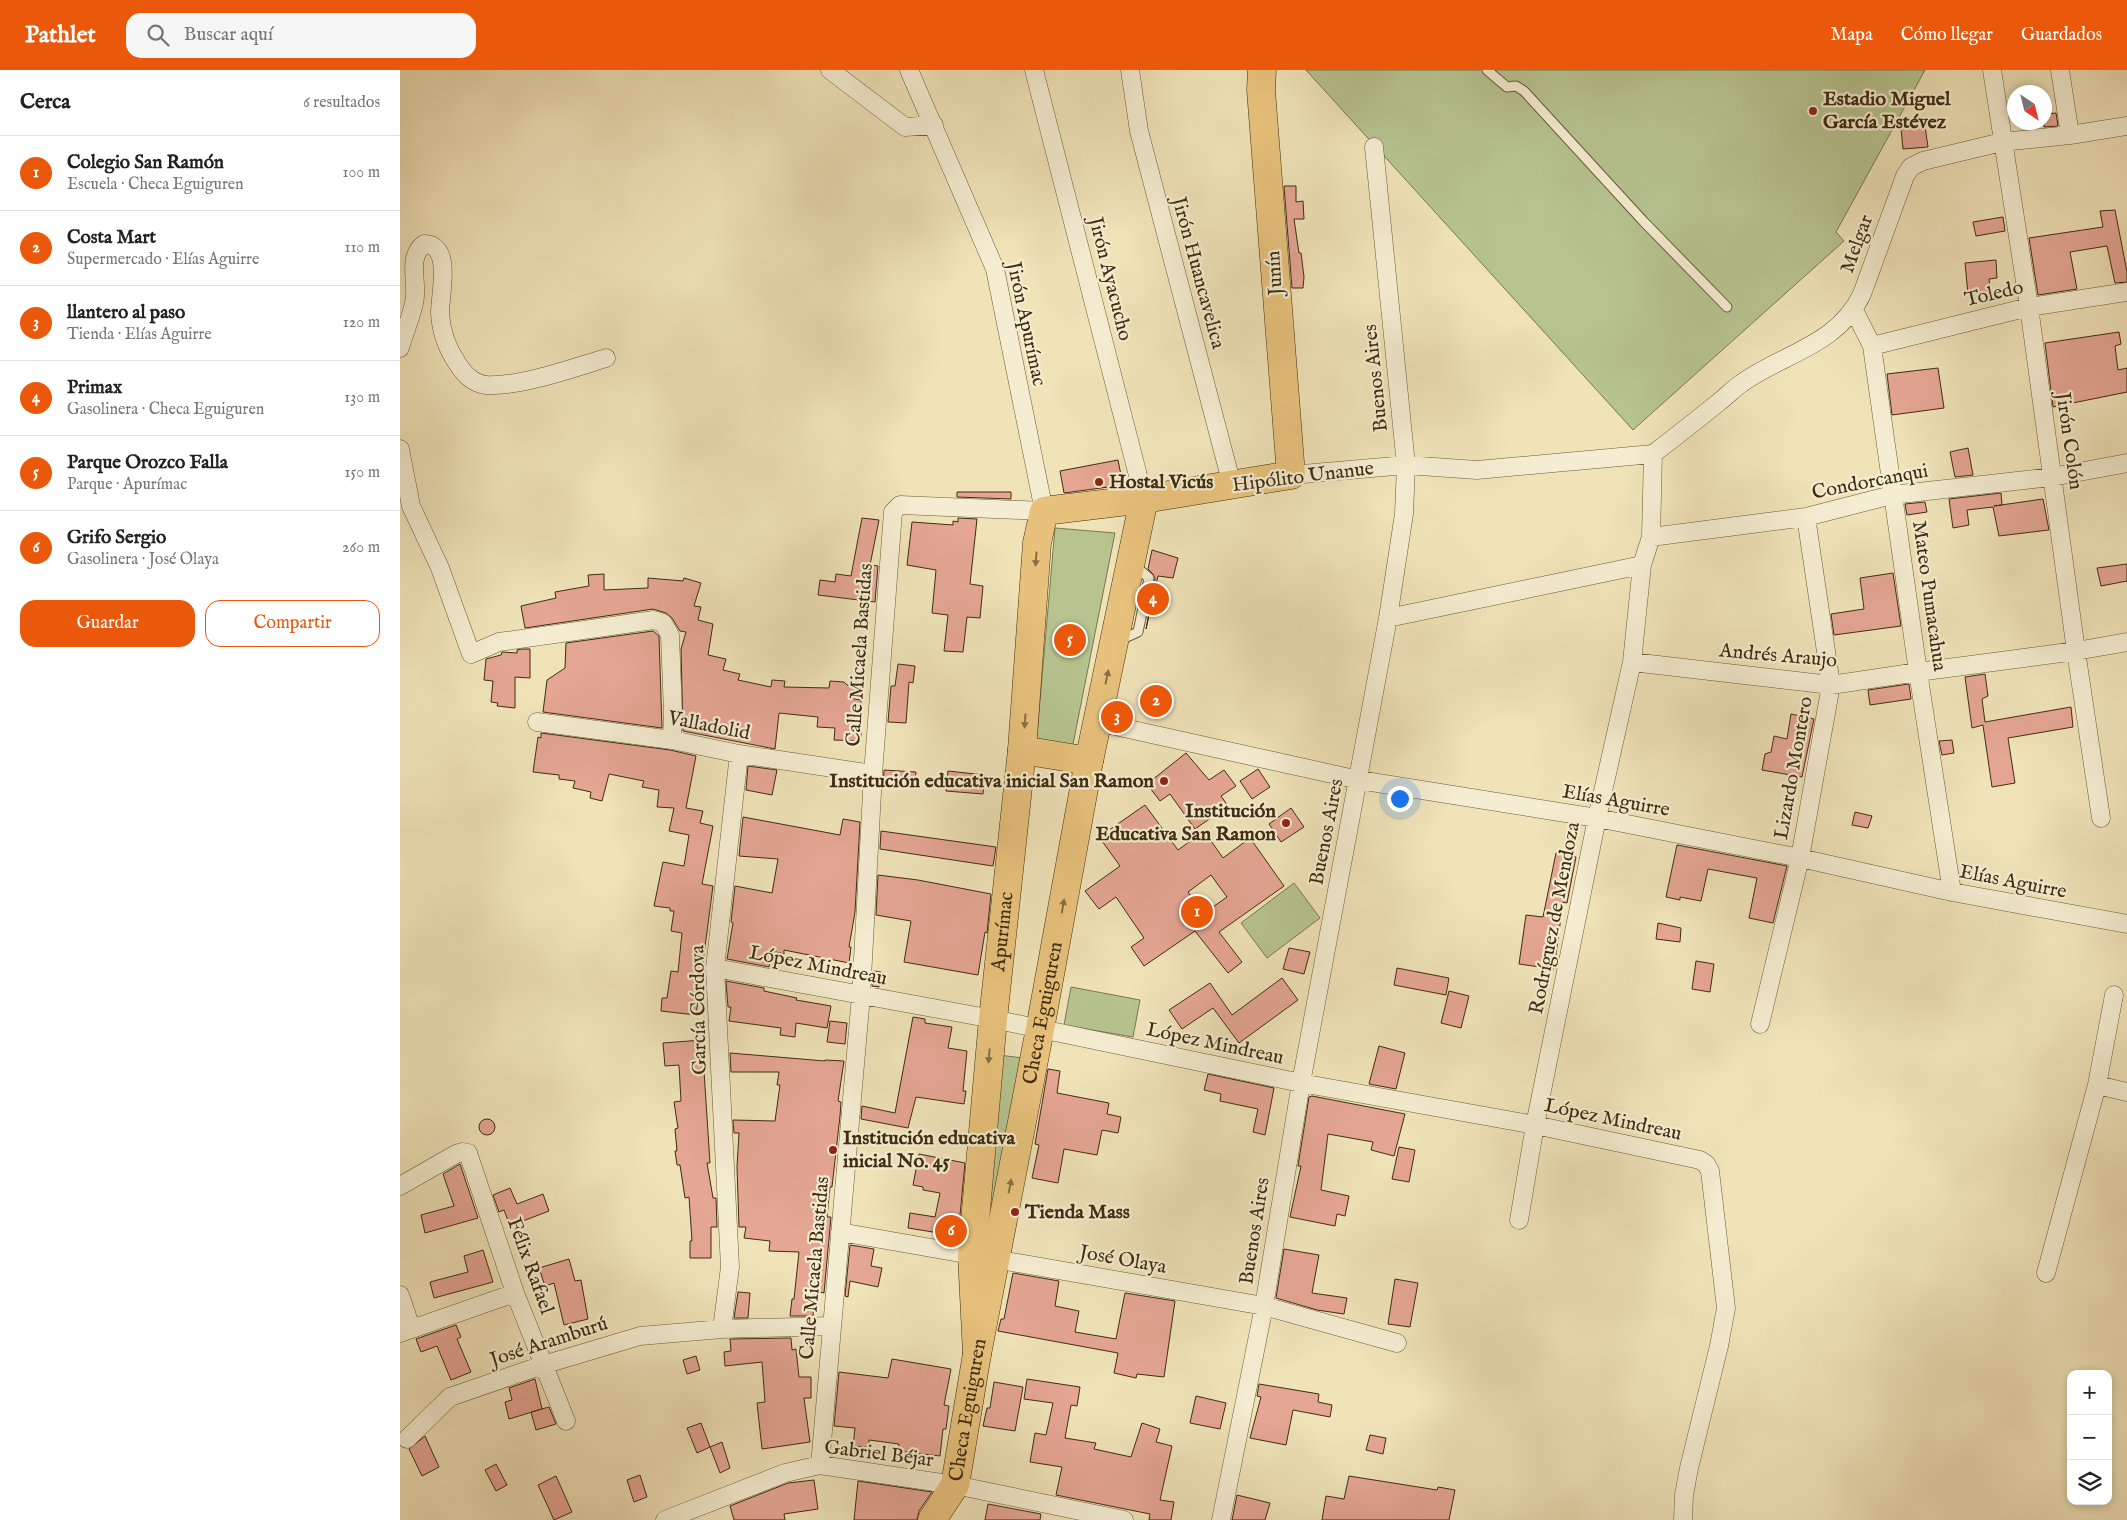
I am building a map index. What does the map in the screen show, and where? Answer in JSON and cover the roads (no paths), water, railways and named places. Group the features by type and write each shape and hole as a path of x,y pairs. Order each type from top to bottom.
{"main road":[{"name":"Junín","path":"1262,70 1261,90 1291,475"},
{"name":"Hipólito Unanue","path":"1044,511 1144,499 1291,475"},
{"name":"Checa Eguiguren","path":"932,1520 955,1485 977,1354 984,1257 1040,1029 1089,761 1144,499"},
{"name":"Apurímac","path":"984,1257 992,1019 1022,750 1038,543 1044,511"},
{"path":"1022,750 1089,761"}],"street":[{"path":"830,70 906,127 934,125"},
{"name":"Jirón Apurímac","path":"909,70 994,269 1044,511"},
{"name":"Jirón Ayacucho","path":"1034,70 1144,499"},
{"name":"Jirón Huancavelica","path":"1130,70 1139,131 1232,485"},
{"name":"Jirón Colón","path":"1992,70 2029,307 2100,818"},
{"path":"2060,70 2070,135"},
{"name":"Melgar","path":"1653,454 1757,372 1826,336 1841,325 1854,310 1905,176 1912,167 1923,161 2002,142 2070,135 2127,126"},
{"name":"Buenos Aires","path":"1221,1520 1264,1306 1301,1083 1359,780 1388,618 1404,514 1406,464 1374,146"},
{"path":"400,348 414,301 414,260 417,249 424,244 432,244 439,249 442,267 440,314 446,345 464,375 478,383 487,385 519,382 606,358"},
{"name":"Toledo","path":"1872,346 2029,307 2127,292"},
{"name":"Mateo Pumacahua","path":"1854,310 1872,346 1892,495 1952,892"},
{"path":"400,449 411,506 440,568 471,654 499,642 654,620 663,623 670,635 673,712 672,740"},
{"name":"Hipólito Unanue","path":"1291,475 1406,464 1477,470 1653,454"},
{"name":"Rodríguez de Mendoza","path":"1519,1220 1535,1125 1597,818 1632,662 1642,565 1652,537 1653,454"},
{"name":"Condorcanqui","path":"1652,537 1806,517 1892,495 2052,477 2127,464"},
{"name":"Hipólito Unanue","path":"895,508 900,505 1044,511"},
{"name":"Calle Micaela Bastidas","path":"820,1465 861,996 873,774 893,512 895,508"},
{"name":"Lizardo Montero","path":"1760,1024 1800,858 1831,686 1806,517"},
{"path":"1388,618 1642,565"},
{"name":"Andrés Araujo","path":"1632,662 1831,686 2127,642"},
{"name":"Valladolid","path":"537,722 672,740 739,754 873,774"},
{"name":"Elías Aguirre","path":"1098,722 1359,780 1597,818 1800,858 1952,892 2127,924"},
{"name":"García Córdova","path":"722,1329 730,1268 715,968 739,754"},
{"name":"López Mindreau","path":"715,968 992,1019 1301,1083 1535,1125 1700,1160 1706,1164 1710,1171 1726,1308 1719,1346 1689,1468 1684,1495 1683,1520"},
{"path":"2046,1273 2097,1085 2114,995"},
{"path":"2097,1085 2127,1092"},
{"name":"Félix Rafael","path":"400,1186 456,1154 468,1153 515,1293 566,1421"},
{"name":"José Olaya","path":"840,1232 1264,1306 1397,1343"},
{"path":"400,1295 406,1331 515,1293"},
{"name":"José Aramburú","path":"407,1439 450,1397 543,1365 640,1336 722,1329 831,1326"},
{"name":"Gabriel Béjar","path":"665,1520 785,1473 820,1465 955,1485 1124,1520"}],"lane":[{"path":"1486,70 1507,87 1516,86 1524,91 1644,222 1727,307"}],"place":[{"name":"Estadio Miguel García Estévez","path":"1813,111"},
{"name":"Hostal Vicús","path":"1099,482"},
{"name":"Primax","path":"1153,599"},
{"name":"Parque Orozco Falla","path":"1070,640"},
{"name":"Costa Mart","path":"1156,701"},
{"name":"llantero al paso","path":"1117,717"},
{"name":"Institución educativa inicial San Ramon","path":"1164,781"},
{"name":"Institución Educativa San Ramon","path":"1286,823"},
{"name":"Colegio San Ramón","path":"1197,912"},
{"name":"Institución educativa inicial No. 45","path":"833,1150"},
{"name":"Tienda Mass","path":"1015,1212"},
{"name":"Grifo Sergio","path":"951,1231"}]}
